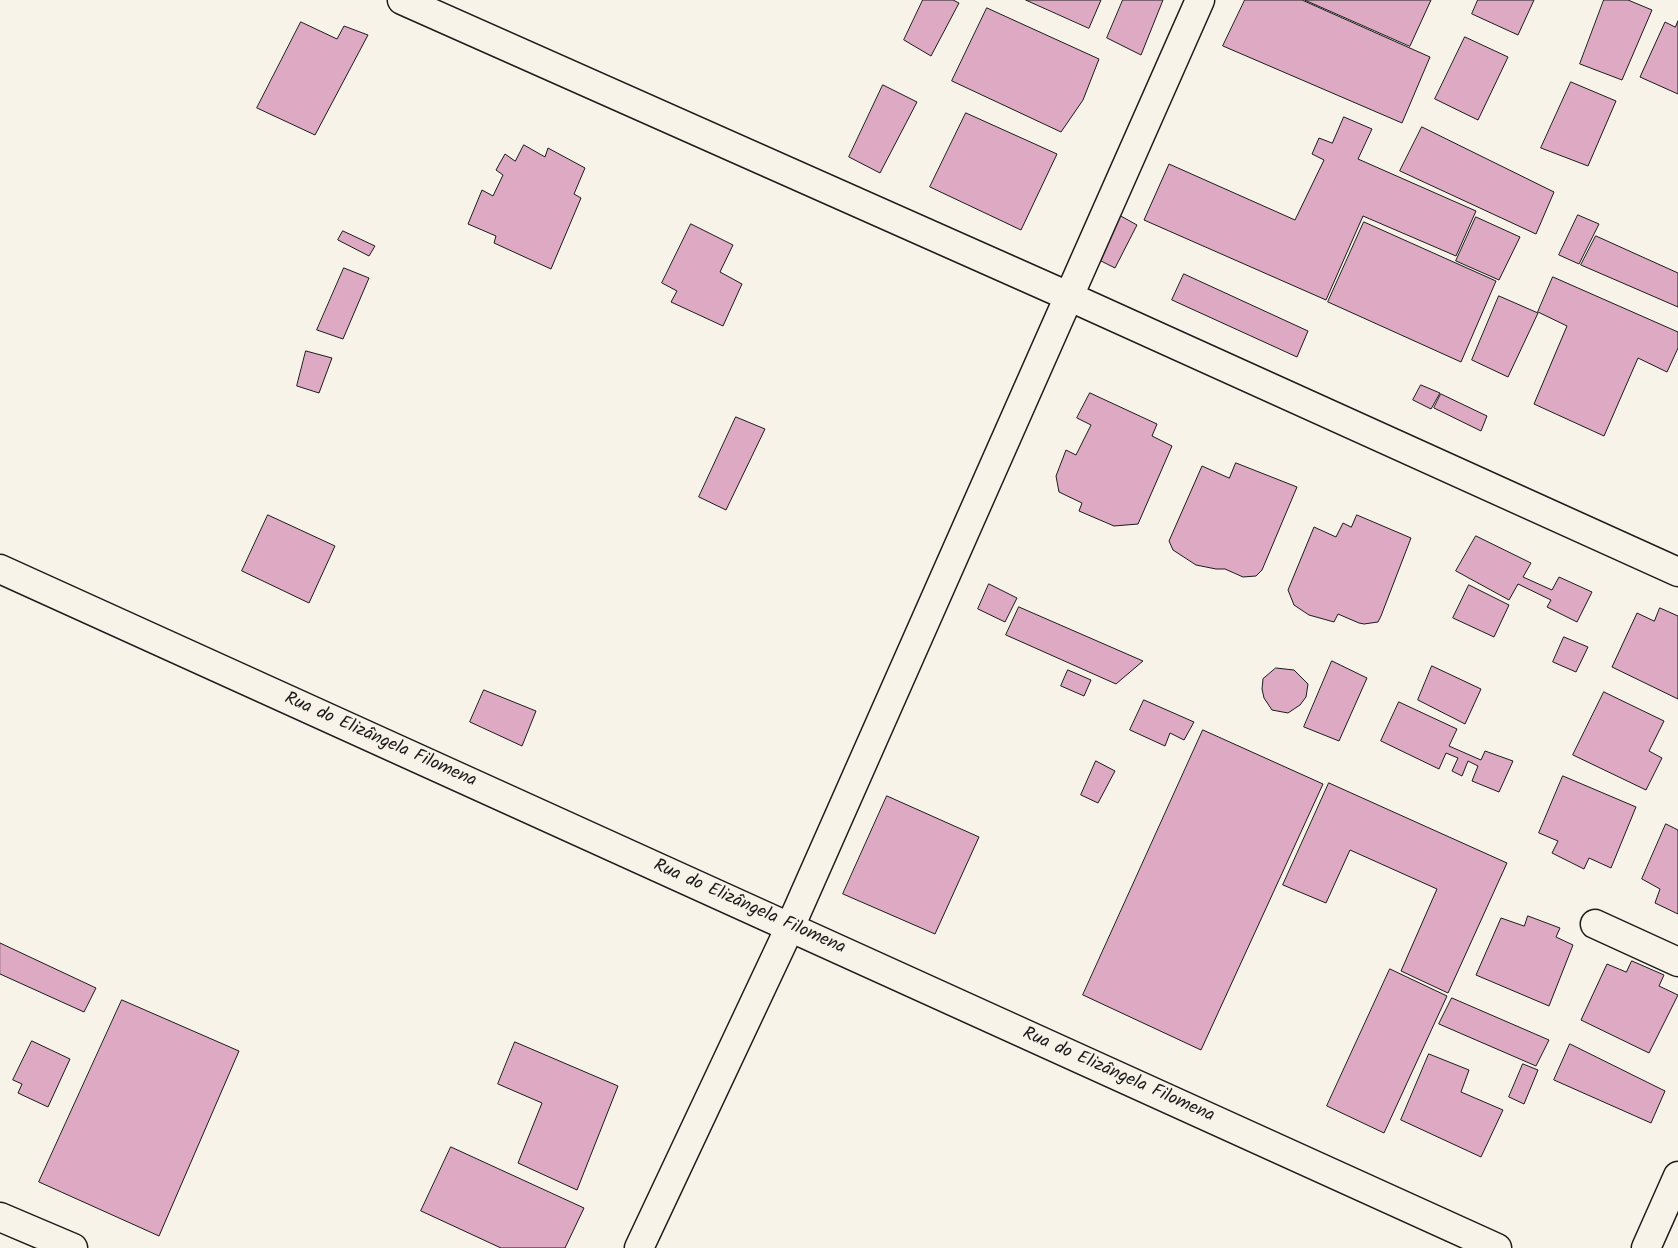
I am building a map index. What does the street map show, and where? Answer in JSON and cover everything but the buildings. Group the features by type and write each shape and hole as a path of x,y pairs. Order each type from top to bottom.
{"street":[{"path":"402,0 1068,296 1678,572"},
{"path":"639,1248 790,927 1200,0"},
{"name":"Rua do Elizângela Filomena","path":"0,570 1497,1248"},
{"path":"1595,924 1678,962"},
{"path":"1646,1248 1678,1176"},
{"path":"0,1217 73,1248"}]}
